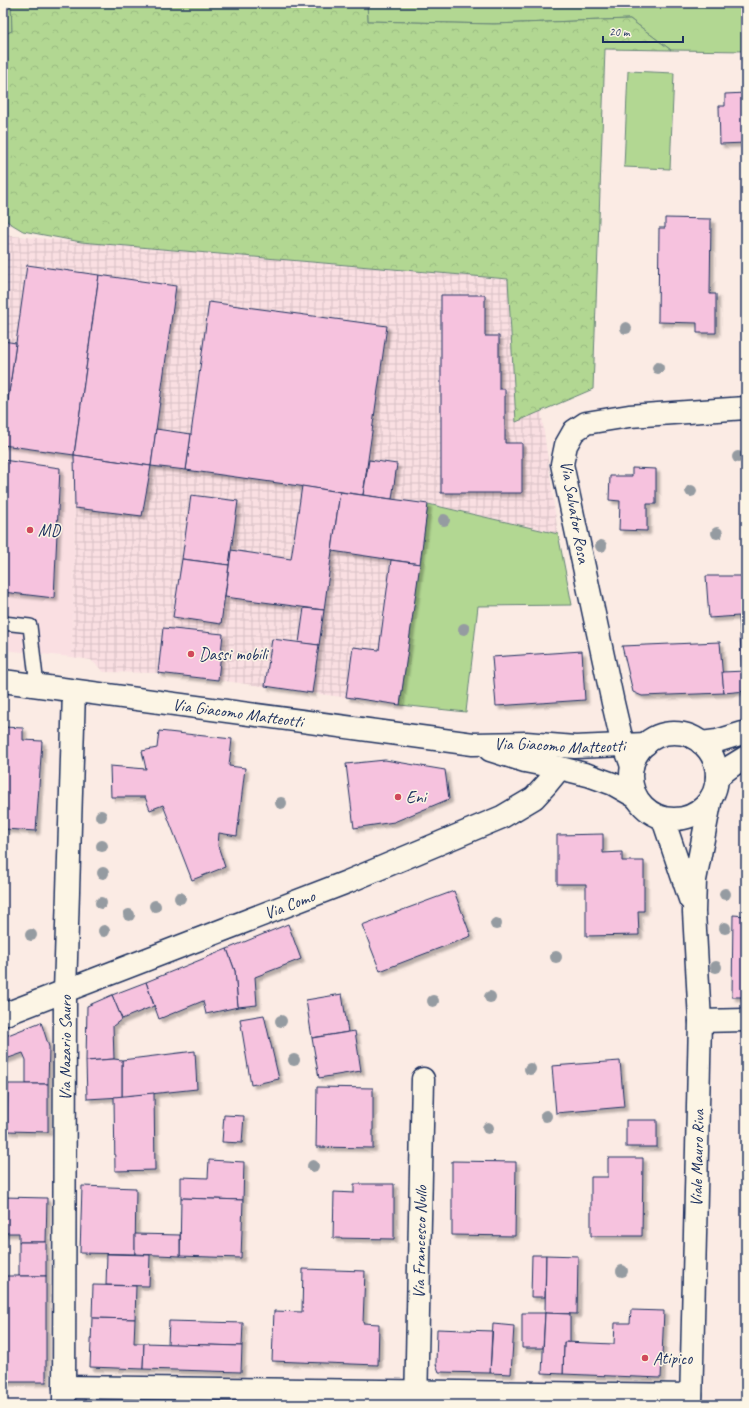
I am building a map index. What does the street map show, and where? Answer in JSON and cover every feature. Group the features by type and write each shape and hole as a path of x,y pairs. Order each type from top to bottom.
{"street":[{"name":"Via Salvator Rosa","path":"634,752 620,732 613,703 562,464 566,445 574,431 586,423 607,418 746,408"},
{"name":"Via Giacomo Matteotti","path":"3,681 473,744 526,743 634,752"},
{"name":"Via Nazario Sauro","path":"64,1396 65,992 74,691"},
{"path":"701,743 717,741 746,732"},
{"path":"678,733 693,737 701,743 705,746 715,762 717,777 711,798 702,810 689,817 674,820 663,818 649,812 636,797 630,781 634,752 651,739 665,734 678,733"},
{"name":"Via Giacomo Matteotti","path":"473,744 525,761 588,775 613,784 636,797"},
{"path":"717,777 746,757"},
{"name":"Via Como","path":"3,1015 347,882 502,817 534,798 560,768"},
{"name":"Viale Mauro Riva","path":"691,1400 700,1021 694,912 695,880 711,798"},
{"name":"Viale Mauro Riva","path":"663,818 694,912"},
{"path":"700,1021 746,1020"},
{"name":"Via Francesco Nullo","path":"416,1398 423,1079"},
{"path":"64,1396 691,1400"}],"lane":[{"path":"3,623 30,626 37,686"}],"shaded area":[{"path":"3,235 508,279 516,422 541,410 558,534 428,504 400,705 158,673 104,672 91,660 72,657 75,508 74,455 3,445"},
{"path":"3,445 74,455 75,508 72,657 3,650"}],"green space":[{"path":"3,3 11,3 12,31 3,35"},
{"path":"11,3 367,3 368,21 494,24 630,19 671,50 605,49 593,389 516,422 508,279 81,242 23,231 3,219 3,35 12,31"},
{"path":"367,3 746,3 746,51 671,50 630,19 494,24 368,21"},
{"path":"628,71 674,73 670,169 624,167"},
{"path":"428,504 558,534 572,605 478,606 466,712 400,705"}],"building":[{"path":"746,93 746,143 720,144 719,106 725,106 725,94"},
{"path":"665,218 711,219 710,294 716,294 716,333 697,333 697,323 658,322 659,228 665,228"},
{"path":"27,265 99,275 74,455 3,445 3,435"},
{"path":"99,275 176,286 151,466 74,455"},
{"path":"441,295 485,295 485,336 499,336 499,389 505,389 505,443 522,443 522,493 441,493"},
{"path":"209,302 387,326 363,495 186,470"},
{"path":"3,341 16,343 3,435"},
{"path":"156,429 191,434 186,470 151,466"},
{"path":"74,455 151,466 142,516 75,508"},
{"name":"MD","path":"3,460 60,468 54,598 3,592"},
{"path":"369,460 397,464 392,499 363,495"},
{"path":"632,468 656,469 656,504 647,504 647,531 619,530 620,501 609,500 610,476 632,476"},
{"path":"746,470 746,519 745,519"},
{"path":"302,486 340,492 324,610 225,597 231,550 291,559"},
{"path":"340,492 428,504 420,564 332,551"},
{"path":"191,495 238,501 229,565 182,559"},
{"path":"182,559 229,565 221,624 173,617"},
{"path":"391,560 420,564 400,705 346,697 353,647 379,650"},
{"path":"706,576 746,576 746,671 742,672 739,616 709,618"},
{"path":"304,608 324,610 319,645 299,643"},
{"name":"Dassi mobili","path":"163,628 223,634 218,680 158,673"},
{"path":"272,639 319,645 312,693 265,686"},
{"path":"720,642 724,693 642,696 633,692 622,646"},
{"path":"582,651 585,700 496,706 492,657"},
{"path":"746,671 746,691 724,693 722,672"},
{"path":"3,727 23,728 23,740 42,741 36,831 4,829 4,839"},
{"path":"159,731 232,739 229,766 245,768 237,836 219,833 218,846 225,867 192,880 163,805 150,810 145,797 111,797 110,766 146,769 142,751 157,748"},
{"path":"385,760 445,770 449,799 394,822 354,828 346,764"},
{"path":"603,834 603,853 622,852 622,861 644,861 644,911 638,911 639,935 586,936 586,884 557,884 557,835"},
{"path":"454,891 471,936 380,971 362,925"},
{"path":"733,915 746,916 746,997 732,997"},
{"path":"288,924 301,959 255,977 257,1005 238,1007 235,971 227,949"},
{"path":"227,949 235,971 238,1007 206,1014 203,1001 159,1019 146,982"},
{"path":"146,982 154,1006 122,1019 112,995"},
{"path":"342,994 348,1032 312,1038 306,1000"},
{"path":"112,995 122,1019 113,1026 114,1059 86,1061 87,1006"},
{"path":"264,1015 279,1079 251,1085 240,1019"},
{"path":"41,1022 49,1047 48,1084 26,1084 26,1060 23,1053 3,1060 3,1037"},
{"path":"355,1031 361,1071 319,1078 312,1038"},
{"path":"195,1051 197,1089 122,1097 122,1060"},
{"path":"114,1059 122,1060 122,1097 87,1099 86,1061"},
{"path":"620,1061 624,1107 556,1113 552,1066"},
{"path":"8,1084 48,1084 48,1132 7,1131"},
{"path":"317,1087 373,1088 373,1148 316,1147"},
{"path":"154,1093 155,1170 115,1171 114,1097"},
{"path":"224,1115 244,1116 242,1143 222,1142"},
{"path":"626,1120 657,1120 657,1147 626,1147"},
{"path":"608,1158 643,1158 642,1236 591,1236 591,1177 608,1177"},
{"path":"209,1160 244,1162 243,1200 181,1198 181,1177 208,1178"},
{"path":"452,1161 516,1162 515,1236 452,1235"},
{"path":"354,1184 394,1184 394,1239 333,1238 334,1192 354,1193"},
{"path":"82,1186 136,1188 135,1254 80,1253"},
{"path":"3,1197 47,1198 46,1242 19,1242 19,1233 3,1233"},
{"path":"181,1198 243,1200 241,1258 180,1256"},
{"path":"135,1234 180,1235 180,1256 135,1254"},
{"path":"19,1242 46,1242 46,1276 19,1276"},
{"path":"107,1254 150,1255 149,1286 106,1285"},
{"path":"532,1255 546,1255 545,1297 531,1297"},
{"path":"546,1255 578,1256 577,1314 545,1313"},
{"path":"303,1269 365,1271 363,1323 379,1324 378,1365 272,1361 274,1311 302,1312"},
{"path":"3,1276 46,1276 46,1382 3,1382"},
{"path":"93,1285 136,1286 135,1319 92,1318"},
{"path":"631,1310 664,1311 661,1378 563,1374 564,1342 614,1344 615,1323 630,1323"},
{"path":"522,1313 545,1313 543,1348 522,1348"},
{"path":"545,1313 570,1314 570,1342 564,1342 563,1374 542,1373"},
{"path":"92,1318 135,1319 134,1343 144,1343 143,1369 90,1367"},
{"path":"169,1321 243,1323 242,1346 168,1344"},
{"path":"493,1324 514,1326 511,1374 490,1373"},
{"path":"437,1329 492,1331 490,1373 439,1372 436,1364"},
{"path":"144,1343 242,1346 241,1372 143,1369"}],"place":[{"name":"MD","path":"30,530"},
{"name":"Dassi mobili","path":"191,654"},
{"name":"Eni","path":"398,797"},
{"name":"Atipico","path":"645,1358"}]}
